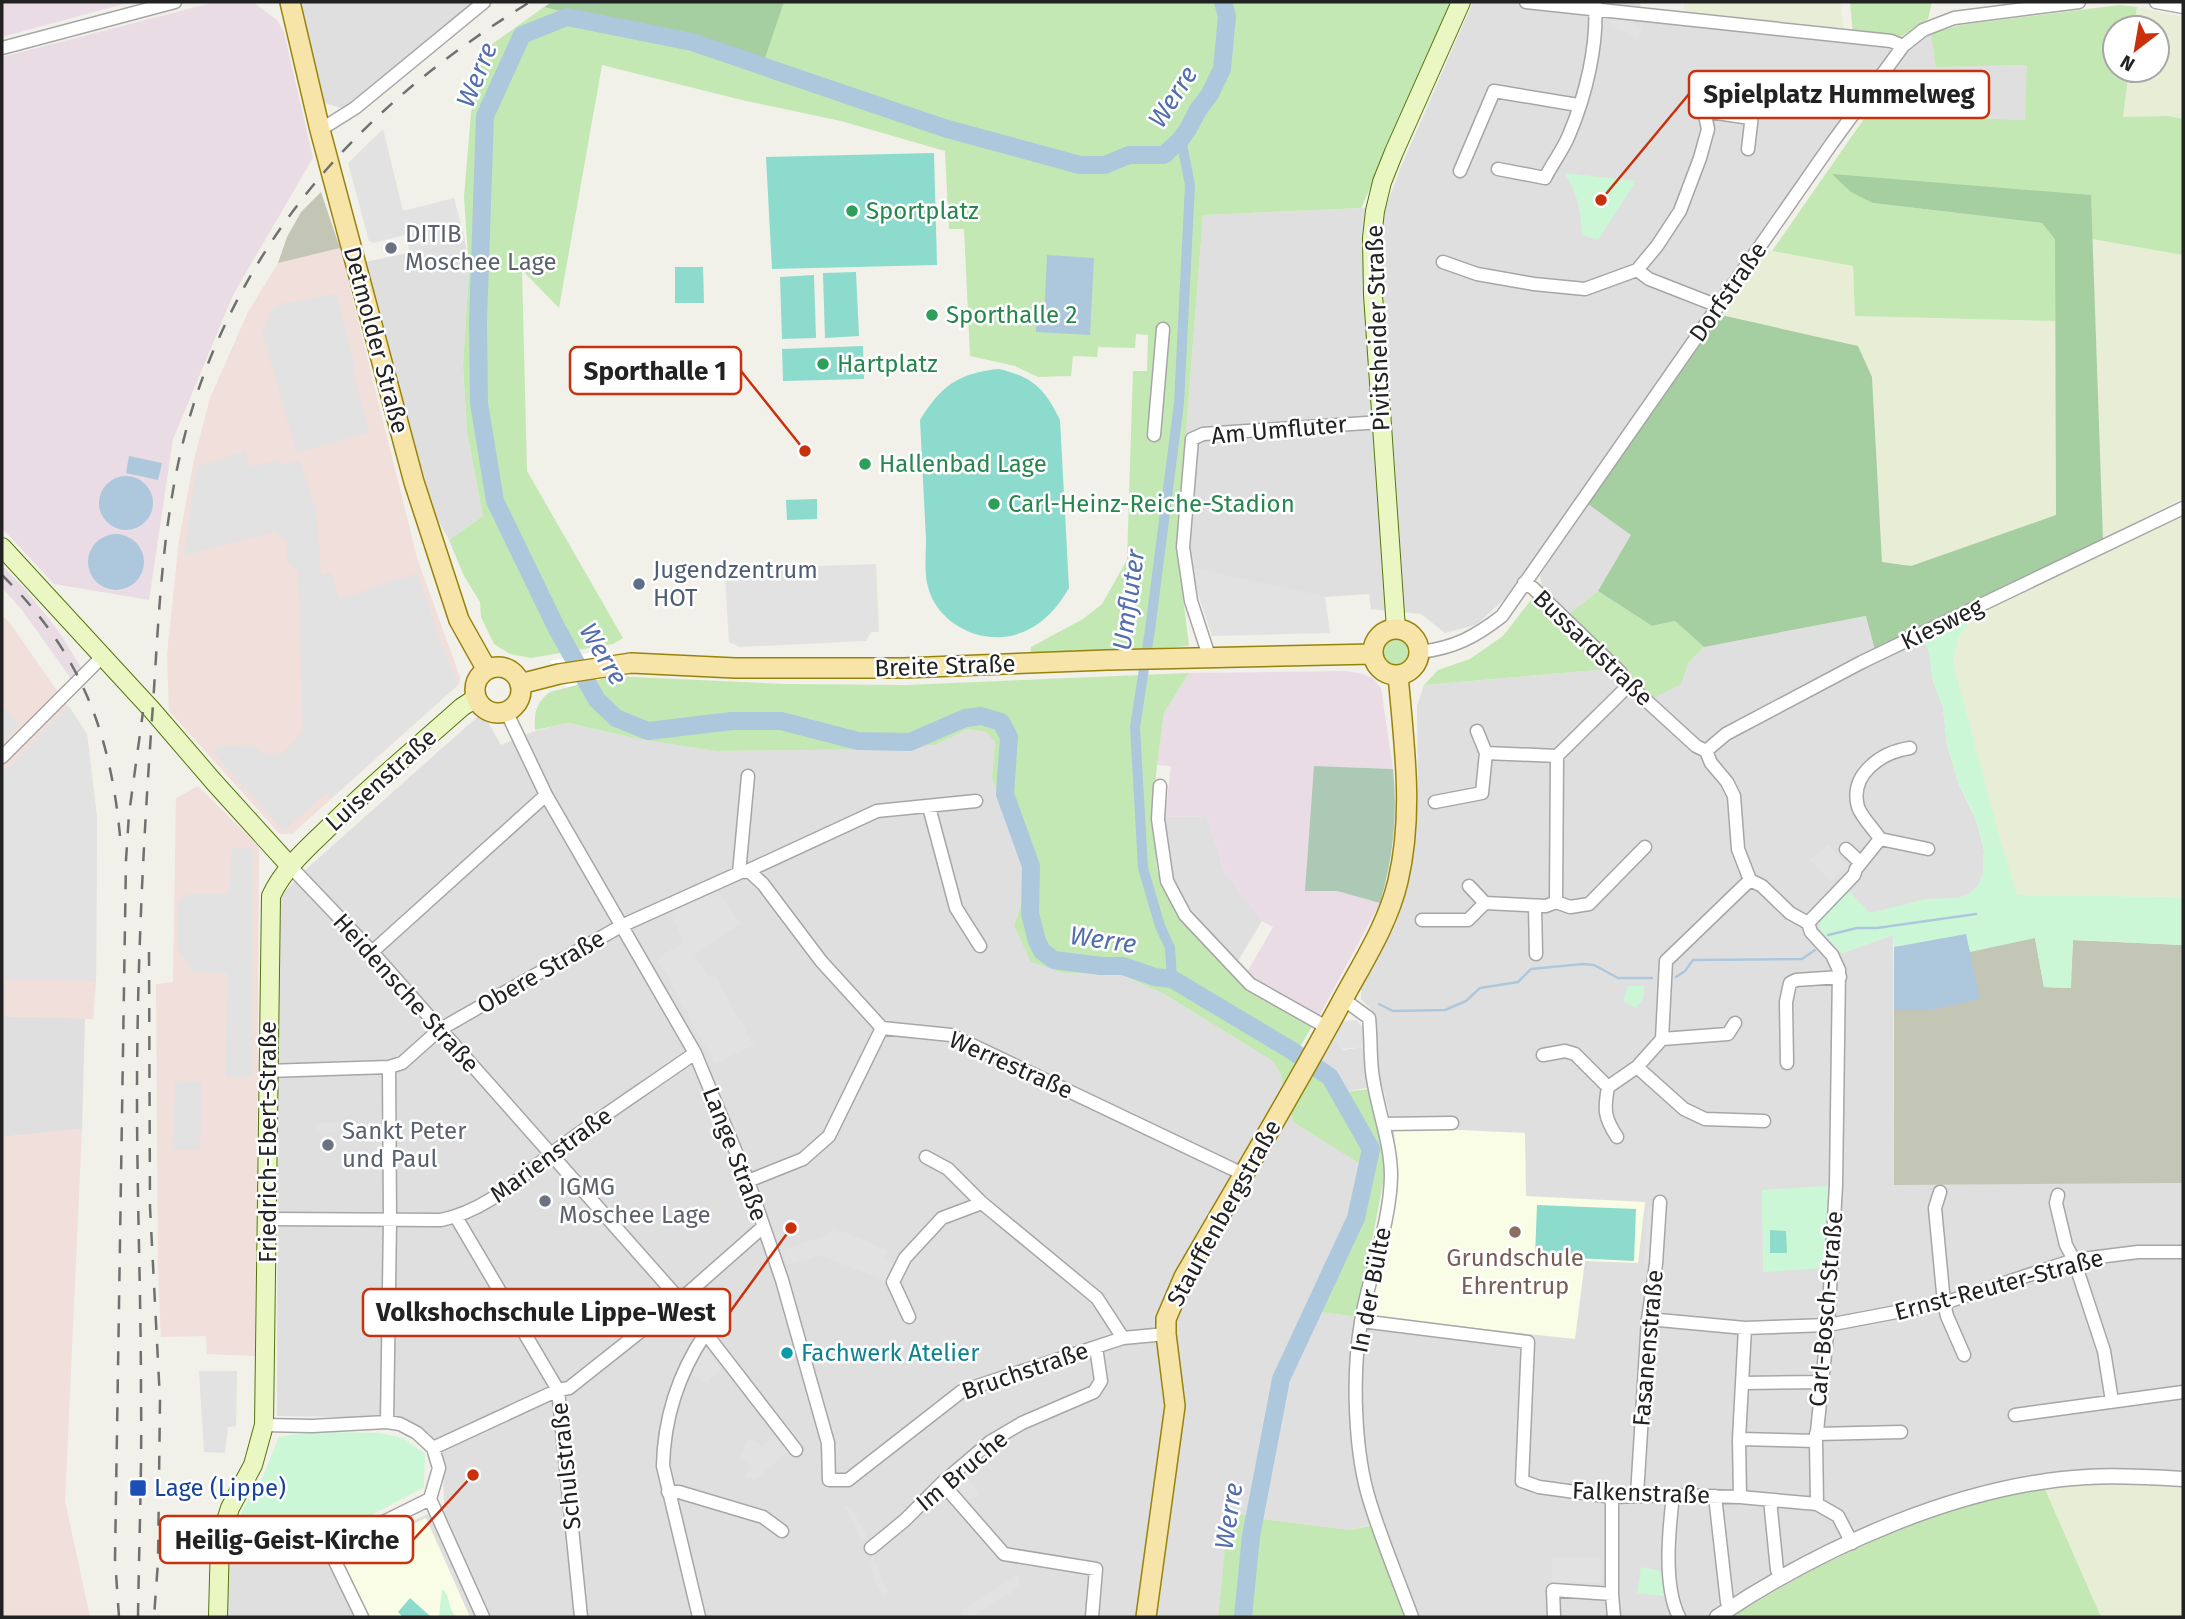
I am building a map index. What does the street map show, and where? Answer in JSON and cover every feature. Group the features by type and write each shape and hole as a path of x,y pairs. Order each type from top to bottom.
{"main road":[{"name":"Detmolder Straße","path":"290,2 320,130 420,503 459,620 487,670"},
{"name":"Pivitsheider Straße","path":"1395,629 1372,259 1376,203 1394,152 1461,2"},
{"name":"Heidensche Straße","path":"2,547 290,866"},
{"path":"1395,629 1410,633 1420,652 1416,665 1398,675 1384,672 1373,654 1379,636 1395,629"},
{"name":"Breite Straße","path":"520,684 601,666 631,663 735,668 904,668 1373,654"},
{"path":"500,667 509,670 520,684 517,703 506,711 489,711 476,698 476,682 487,670 500,667"},
{"path":"1323,1037 1388,915 1398,881 1407,794 1398,675"},
{"name":"Luisenstraße","path":"290,866 349,807 462,707 476,698"},
{"name":"Friedrich-Ebert-Straße","path":"218,1617 220,1540 230,1508 253,1465 264,1424 270,901 277,883 290,866"},
{"name":"Stauffenbergstraße","path":"1146,1617 1175,1406 1166,1319 1173,1300 1243,1174 1323,1037"}],"street":[{"path":"2,48 158,4 175,2"},
{"path":"320,130 355,108 484,2"},
{"path":"1526,2 1596,6 1891,41 1903,46"},
{"name":"Dorfstraße","path":"1420,652 1448,647 1480,634 1502,616 1903,46 1923,30 1954,18 2079,2"},
{"path":"2157,2 2183,6"},
{"path":"1498,169 1545,178 1569,136 1587,79 1596,6"},
{"path":"1460,171 1494,91 1578,105"},
{"path":"1748,149 1754,98"},
{"path":"1443,262 1477,274 1585,289 1636,270 1657,246 1680,211 1706,138 1708,129 1704,111 1750,118"},
{"path":"1636,270 1649,279 1718,306"},
{"path":"1154,435 1163,329"},
{"name":"Am Umfluter","path":"1210,659 1191,601 1183,547 1192,439 1203,435 1381,422"},
{"name":"Kiesweg","path":"1706,751 1726,734 1862,662 2183,508"},
{"name":"Bussardstraße","path":"1524,583 1533,588 1619,672 1627,687 1637,692 1696,746 1706,751 1734,796 1738,849 1750,880"},
{"path":"2,757 103,657"},
{"path":"1556,902 1557,756 1627,687"},
{"path":"506,711 546,795 621,926"},
{"path":"1435,802 1482,793 1486,753 1477,731"},
{"path":"1910,748 1882,756 1865,771 1857,787 1858,807 1880,839 1928,849"},
{"path":"1486,753 1557,756"},
{"path":"748,776 745,872 763,884 821,961 882,1028 829,1136 803,1159 748,1181"},
{"path":"1160,786 1158,819 1167,881 1185,915 1250,984 1323,1037"},
{"path":"372,952 546,795"},
{"name":"Obere Straße","path":"389,1067 402,1063 439,1030 621,926 877,811 976,801"},
{"path":"929,807 956,908 980,946"},
{"path":"1808,923 1854,876 1856,869 1880,839"},
{"path":"1469,886 1485,903 1546,906 1556,902 1570,907 1589,904 1645,847"},
{"path":"1846,849 1861,863"},
{"name":"Heidensche Straße","path":"290,866 372,952 680,1300 796,1450"},
{"path":"1617,1137 1606,1119 1608,1087 1637,1067 1662,1039 1667,961 1750,880 1762,886 1790,913 1808,923 1811,932 1832,955 1840,977 1796,980 1790,983 1786,1002 1787,1063"},
{"path":"1422,920 1468,920 1485,903"},
{"path":"1535,906 1536,954"},
{"name":"Lange Straße","path":"621,926 695,1053 748,1181 782,1280 828,1443 829,1480"},
{"name":"Carl-Bosch-Straße","path":"1817,1504 1816,1437 1828,1325 1836,1185 1840,977"},
{"name":"In der Bülte","path":"1342,1002 1350,1004 1369,1018 1372,1071 1384,1124 1391,1175 1389,1202 1361,1321 1356,1360 1363,1474 1370,1501 1412,1617"},
{"path":"1662,1039 1728,1034 1734,1023"},
{"name":"Werrestraße","path":"882,1028 951,1035 1243,1174"},
{"path":"1543,1055 1565,1051 1575,1054 1608,1087"},
{"name":"Marienstraße","path":"268,1219 441,1220 456,1217 503,1194 551,1154 695,1053"},
{"path":"267,1071 389,1067 387,1422"},
{"path":"1637,1067 1684,1109 1705,1119 1764,1121"},
{"path":"1384,1124 1452,1123"},
{"path":"926,1157 948,1169 982,1203 1097,1298 1123,1338"},
{"path":"1940,1192 1935,1208 1944,1303 1964,1355"},
{"path":"2058,1195 2056,1203 2066,1245 2074,1260 2104,1351 2112,1401"},
{"name":"Fasanenstraße","path":"1637,1495 1648,1319 1656,1264 1660,1202"},
{"path":"909,1317 893,1282 905,1258 942,1218 982,1203"},
{"name":"Schulstraße","path":"456,1217 558,1390 581,1617"},
{"path":"433,1448 558,1390 569,1388 680,1300 763,1227"},
{"name":"Ernst-Reuter-Straße","path":"1648,1319 1745,1328 1828,1325 1944,1303 2074,1260 2138,1252 2183,1252"},
{"name":"Falkenstraße","path":"1361,1321 1528,1342 1522,1481 1539,1488 1612,1497 1715,1496 1817,1504"},
{"path":"1740,1497 1745,1328"},
{"path":"699,1617 668,1492 663,1466 663,1443 671,1403 694,1350 705,1334"},
{"name":"Bruchstraße","path":"829,1480 848,1480 962,1391 1123,1338 1166,1334"},
{"name":"Im Bruche","path":"871,1548 990,1442 1022,1423 1094,1392 1101,1381 1096,1347"},
{"path":"1742,1383 1820,1382"},
{"path":"2015,1415 2183,1392"},
{"path":"264,1424 312,1426 387,1422 400,1424 417,1433 433,1448 439,1468 430,1499 482,1617"},
{"name":"Carl-Bosch-Straße","path":"1816,1437 1901,1432"},
{"path":"1740,1439 1816,1437"},
{"path":"1717,1617 1792,1571 1852,1543 1938,1507 1997,1489 2085,1477 2183,1479"},
{"path":"942,1483 1004,1553 1096,1569 1091,1617"},
{"path":"668,1492 679,1492 764,1517 782,1531"},
{"path":"1673,1495 1668,1543 1673,1606 1679,1617"},
{"path":"1715,1496 1727,1602"},
{"path":"1612,1497 1614,1617"},
{"path":"220,1540 256,1547 328,1549 430,1499"},
{"path":"1770,1500 1777,1570"},
{"path":"1817,1504 1839,1516 1852,1543"},
{"path":"328,1549 362,1617"},
{"path":"1554,1617 1553,1590 1612,1594"}],"shaded area":[{"path":"2,2 131,2 2,37"},
{"path":"215,2 254,3 277,20 284,32 313,158 233,295 173,439 149,600 54,584 2,528 2,57"},
{"path":"299,2 478,2 344,109 325,103"},
{"path":"1473,2 1640,2 1641,19 1885,44 1893,49 1510,594 1476,625 1445,633 1421,614 1371,609 1369,594 1325,597 1179,566 1177,547 1203,215 1386,207"},
{"path":"1685,2 1840,2 1844,30 1689,16 1684,8"},
{"path":"2137,7 2169,14 2136,14"},
{"path":"2171,14 2183,17 2183,119 2169,116 2123,117 2127,84 2171,84"},
{"path":"1612,19 1630,20 1642,29 1637,40 1608,26"},
{"path":"1931,34 1937,67 2028,65 2025,120 1868,113 1863,110 1892,68 1912,46"},
{"path":"383,129 403,211 454,198 465,240 410,253 405,235 373,243 369,241 348,163"},
{"name":"Sportplatz","path":"934,153 937,265 772,269 766,157"},
{"path":"321,192 340,248 278,263 287,237 301,212"},
{"path":"2092,239 2183,255 2183,498 2103,539"},
{"path":"465,240 469,270 463,367 467,432 483,516 449,540 438,520 411,435 366,262"},
{"path":"340,248 417,558 460,677 459,684 292,834 280,834 169,711 167,654 179,540 194,460 210,398 248,312 278,263"},
{"path":"1765,250 1853,266 1855,316 2055,321 2057,515 1911,566 1882,562 1872,377 1858,346 1721,315"},
{"path":"1047,255 1094,258 1090,335 1036,332 1036,319 1044,319"},
{"path":"675,267 703,267 704,303 675,303"},
{"name":"Hartplatz","path":"856,272 859,336 825,338 823,273"},
{"name":"Hartplatz","path":"814,275 816,338 782,339 780,277"},
{"path":"337,294 369,432 297,453 262,331 272,310 279,304"},
{"name":"Hartplatz","path":"863,346 864,379 783,381 782,349"},
{"name":"Carl-Heinz-Reiche-Stadion","path":"999,369 1021,376 1037,386 1060,420 1069,588 1057,606 1033,627 1014,635 991,637 967,631 947,618 932,598 928,587 920,420 935,398 952,383 972,374"},
{"path":"246,451 250,467 279,460 281,465 300,461 317,515 321,575 331,573 340,599 417,573 445,653 459,684 331,798 326,793 284,831 213,752 219,746 254,745 263,753 283,753 303,731 298,571 287,562 287,540 275,532 184,555 196,467"},
{"path":"129,456 162,463 158,480 126,473"},
{"path":"126,476 145,484 153,503 145,522 126,530 107,522 99,503 107,484"},
{"path":"817,499 817,519 787,520 786,500"},
{"path":"1588,504 1632,535 1598,591 1568,615 1542,588 1540,575"},
{"path":"2183,515 2183,897 2017,895 1953,662 1958,639 1977,611"},
{"path":"110,534 122,534 132,538 140,546 144,562 140,578 132,586 122,590 110,590 100,586 92,578 88,568 88,556 92,546 100,538"},
{"path":"876,564 879,632 871,632 866,641 739,647 729,642 725,577 733,569"},
{"path":"2,565 59,632 82,669 72,680 22,610 2,588"},
{"path":"1189,567 1325,597 1330,633 1212,636"},
{"path":"2,615 87,734 97,818 96,981 93,1019 2,1016"},
{"path":"1867,616 1875,649 1920,628 1929,652 1933,681 1943,707 1947,745 1959,785 1977,822 1984,851 1983,873 1979,884 1970,893 1959,898 1918,901 1870,913 1820,930 1842,953 1893,935 1894,1184 2183,1183 2183,1470 2094,1469 2027,1475 1951,1495 1758,1583 1706,1617 1418,1617 1383,1521 1351,1530 1254,1518 1230,1510 1218,1617 223,1617 222,1553 338,1558 444,1506 443,1467 430,1434 396,1418 277,1416 278,899 303,872 476,718 480,717 488,722 501,745 535,731 567,723 640,739 717,751 894,749 935,745 968,729 986,732 995,740 992,777 1025,866 1022,902 1014,925 1064,973 1120,974 1164,994 1273,1061 1280,1073 1293,1122 1359,1162 1355,1218 1313,1311 1365,1318 1397,1189 1391,1121 1382,1085 1339,1093 1330,1077 1318,1068 1334,1039 1343,1050 1378,1045 1375,1014 1361,999 1361,986 1397,922 1411,860 1418,798 1417,706 1424,685 1609,669 1681,684 1689,662 1704,647"},
{"path":"1345,671 1374,679 1381,688 1393,769 1314,766 1337,891 1380,903 1319,1016 1246,974 1273,927 1262,921 1225,872 1207,816 1165,817 1171,766 1157,765 1164,713 1189,673"},
{"path":"2,706 20,724 2,743"},
{"path":"69,706 87,734 97,818 96,981 2,979 2,774"},
{"path":"1314,766 1393,769 1393,837 1380,903 1337,891 1305,891"},
{"path":"198,786 259,847 256,1356 207,1354 206,1336 161,1337 156,984 173,982 176,798"},
{"path":"1207,816 1225,872 1262,921 1236,964 1195,917 1171,879 1165,817"},
{"path":"1828,845 1847,865 1830,881 1809,860"},
{"path":"232,848 253,849 252,1077 226,1077 227,973 192,972 178,948 177,903 188,894 229,894"},
{"path":"718,891 741,924 694,954 708,978 714,974 754,1045 715,1064 657,958 684,943 670,911"},
{"path":"1966,934 1980,999 1931,1010 1894,1010 1894,947"},
{"path":"2035,938 2044,987 2070,988 2073,940 2183,945 2183,1183 1894,1185 1894,947"},
{"path":"2,1016 85,1018 82,1129 2,1137"},
{"path":"1356,1020 1363,1027 1366,1047 1342,1049 1334,1039 1343,1021"},
{"path":"175,1081 202,1082 200,1150 173,1150"},
{"path":"316,1123 340,1123 335,1132 315,1133"},
{"name":"Grundschule Ehrentrup","path":"1394,1127 1525,1133 1526,1196 1645,1202 1638,1263 1585,1261 1575,1339 1366,1316 1398,1189"},
{"path":"82,1129 65,1501 90,1617 2,1617 2,1137"},
{"path":"1537,1205 1636,1209 1634,1261 1535,1256"},
{"path":"1648,1206 1658,1206 1655,1264 1644,1264"},
{"path":"833,1227 888,1251 884,1259 895,1264 886,1281 820,1255 787,1265 783,1250 830,1234"},
{"path":"1770,1230 1786,1231 1787,1253 1770,1253"},
{"path":"705,1348 721,1369 707,1383 689,1374 699,1352"},
{"path":"199,1371 237,1371 236,1426 228,1427 225,1453 204,1452"},
{"path":"775,1437 788,1452 755,1480 746,1477 750,1464 739,1456 749,1439 763,1446"},
{"path":"964,1474 980,1494 967,1501 953,1484"},
{"path":"2114,1481 2183,1484 2183,1617 2101,1617 2044,1487"},
{"path":"843,1505 852,1508 868,1539 860,1537"},
{"path":"426,1518 470,1617 365,1617 339,1560"},
{"path":"873,1555 888,1593 885,1597 881,1595 869,1564"},
{"path":"1552,1557 1601,1558 1601,1583 1552,1583"},
{"path":"1019,1574 1020,1587 972,1617 964,1617 962,1610"},
{"path":"410,1598 431,1617 403,1617 398,1612"}],"green space":[{"path":"552,2 784,2 764,61 725,49 689,44 544,7"},
{"path":"784,2 1455,2 1361,208 1203,215 1177,547 1189,646 1030,657 1031,647 1083,619 1102,604 1127,560 1133,371 1147,371 1148,335 1136,334 1135,348 1098,347 1097,357 1073,356 1071,376 1038,377 1015,366 970,356 964,229 949,229 945,151 841,121 742,100 602,65 559,308 522,270 527,471 623,638 613,644 531,658 510,654 494,644 481,617 480,602 464,576 449,540 483,516 467,432 463,366 469,270 464,197 471,113 484,50 544,7 689,44 725,49 763,61"},
{"path":"1850,2 1932,2 1928,19 1899,38 1853,34"},
{"path":"2120,5 2137,7 2136,14 2101,14 2101,84 2127,84 2123,117 2169,116 2183,119 2183,255 2092,239 2090,195 1873,203 2042,223 2056,239 2055,321 1855,316 1853,266 1772,251 1868,113 2025,120 2027,65 1936,67 1931,34 1960,25"},
{"path":"1564,173 1636,181 1598,240 1582,235 1578,202"},
{"path":"1832,174 2091,195 2103,539 1875,650 1866,616 1704,647 1675,621 1652,626 1598,591 1631,535 1588,504 1721,315 1858,346 1872,377 1882,562 1911,566 2056,515 2055,239 2042,223 1873,203 1851,192"},
{"path":"1598,591 1652,626 1675,621 1704,647 1689,662 1681,684 1653,698 1568,615"},
{"path":"1534,596 1609,669 1424,685 1438,670 1470,659 1503,636"},
{"path":"1977,611 1958,639 1953,662 2017,895 2183,897 2183,945 2073,940 2071,988 2044,987 2035,938 1970,952 1965,935 1894,947 1893,935 1842,953 1820,930 1819,920 1847,889 1870,913 1926,899 1959,898 1970,893 1979,884 1983,873 1984,851 1981,836 1959,785 1947,745 1943,707 1933,681 1929,653 1923,637"},
{"path":"1396,638 1406,643 1411,653 1406,663 1396,668 1386,663 1381,653 1386,643"},
{"path":"1189,673 1164,713 1152,817 1157,869 1162,887 1185,924 1248,988 1312,1026 1295,1056 1329,1078 1338,1093 1369,1089 1387,1163 1357,1317 1313,1311 1355,1218 1359,1163 1293,1122 1280,1073 1273,1061 1164,994 1120,974 1064,973 1031,962 1014,925 1022,902 1024,866 992,777 995,741 986,732 968,729 935,745 894,749 716,751 639,739 568,723 535,730 537,708 550,692 611,676 785,684 906,685"},
{"path":"1628,986 1644,986 1644,997 1636,1008 1623,1001"},
{"path":"1828,1186 1825,1268 1763,1272 1762,1190"},
{"path":"313,1432 380,1433 403,1438 425,1454 424,1487 330,1537 252,1538 238,1525 242,1510 261,1481 279,1437"},
{"path":"2044,1487 2101,1617 1731,1617 1811,1570 1890,1533 1957,1507"},
{"path":"1229,1510 1254,1518 1351,1530 1372,1525 1407,1617 1218,1617"},
{"path":"1641,1567 1665,1572 1667,1591 1664,1596 1637,1593"},
{"path":"442,1589 452,1611 457,1617 439,1616"}],"pier":[{"path":"594,652 606,678 567,687 550,661"}],"waterway":[{"name":"Werre","path":"1223,2 1227,16 1222,69 1210,94 1181,139 1164,155 1129,155 1105,165 1080,165 944,128 692,42 567,17 522,35 485,116 478,321 479,403 495,501 557,629 597,700 616,718 648,731 732,721 781,721 858,741 910,742 965,718 981,716 1001,722 1009,737 1005,794 1031,866 1030,914 1042,951 1054,960 1123,966 1155,977 1172,979 1291,1050 1330,1077 1371,1149 1356,1218 1281,1379 1251,1536 1243,1617"},
{"name":"Umfluter","path":"1172,979 1170,948 1160,926 1143,868 1135,727 1179,403 1190,185 1181,139"},
{"path":"1828,935 1857,928 1877,928 1976,914"},
{"path":"1676,977 1685,971 1693,960 1802,959 1815,950"},
{"path":"1379,1004 1393,1011 1445,1010 1466,1001 1480,988 1518,982 1531,969 1583,964 1594,965 1618,978 1652,978"}],"railway":[{"path":"138,1617 141,1424 137,1097 141,908 162,577 174,484 184,438 197,392 241,292 272,241 306,194 344,150 386,109 479,35 530,2"},
{"path":"2,575 52,633 86,694 99,726 108,761 120,836"},
{"path":"119,1617 115,1559 126,860 129,814 143,712"},
{"path":"149,952 150,1207 160,1400 158,1562 154,1617"}],"place":[{"name":"Spielplatz Hummelweg","path":"1601,200"},
{"name":"Sportplatz","path":"852,211"},
{"name":"DITIB Moschee Lage","path":"391,248"},
{"name":"Sporthalle 2","path":"932,315"},
{"name":"Hartplatz","path":"823,364"},
{"name":"Sporthalle 1","path":"805,451"},
{"name":"Hallenbad Lage","path":"865,464"},
{"name":"Carl-Heinz-Reiche-Stadion","path":"994,504"},
{"name":"Jugendzentrum HOT","path":"639,584"},
{"name":"Sankt Peter und Paul","path":"328,1145"},
{"name":"IGMG Moschee Lage","path":"545,1201"},
{"name":"Volkshochschule Lippe-West","path":"791,1228"},
{"name":"Grundschule Ehrentrup","path":"1515,1232"},
{"name":"Fachwerk Atelier","path":"787,1353"},
{"name":"Heilig-Geist-Kirche","path":"473,1475"},
{"name":"Lage (Lippe)","path":"138,1488"}]}
